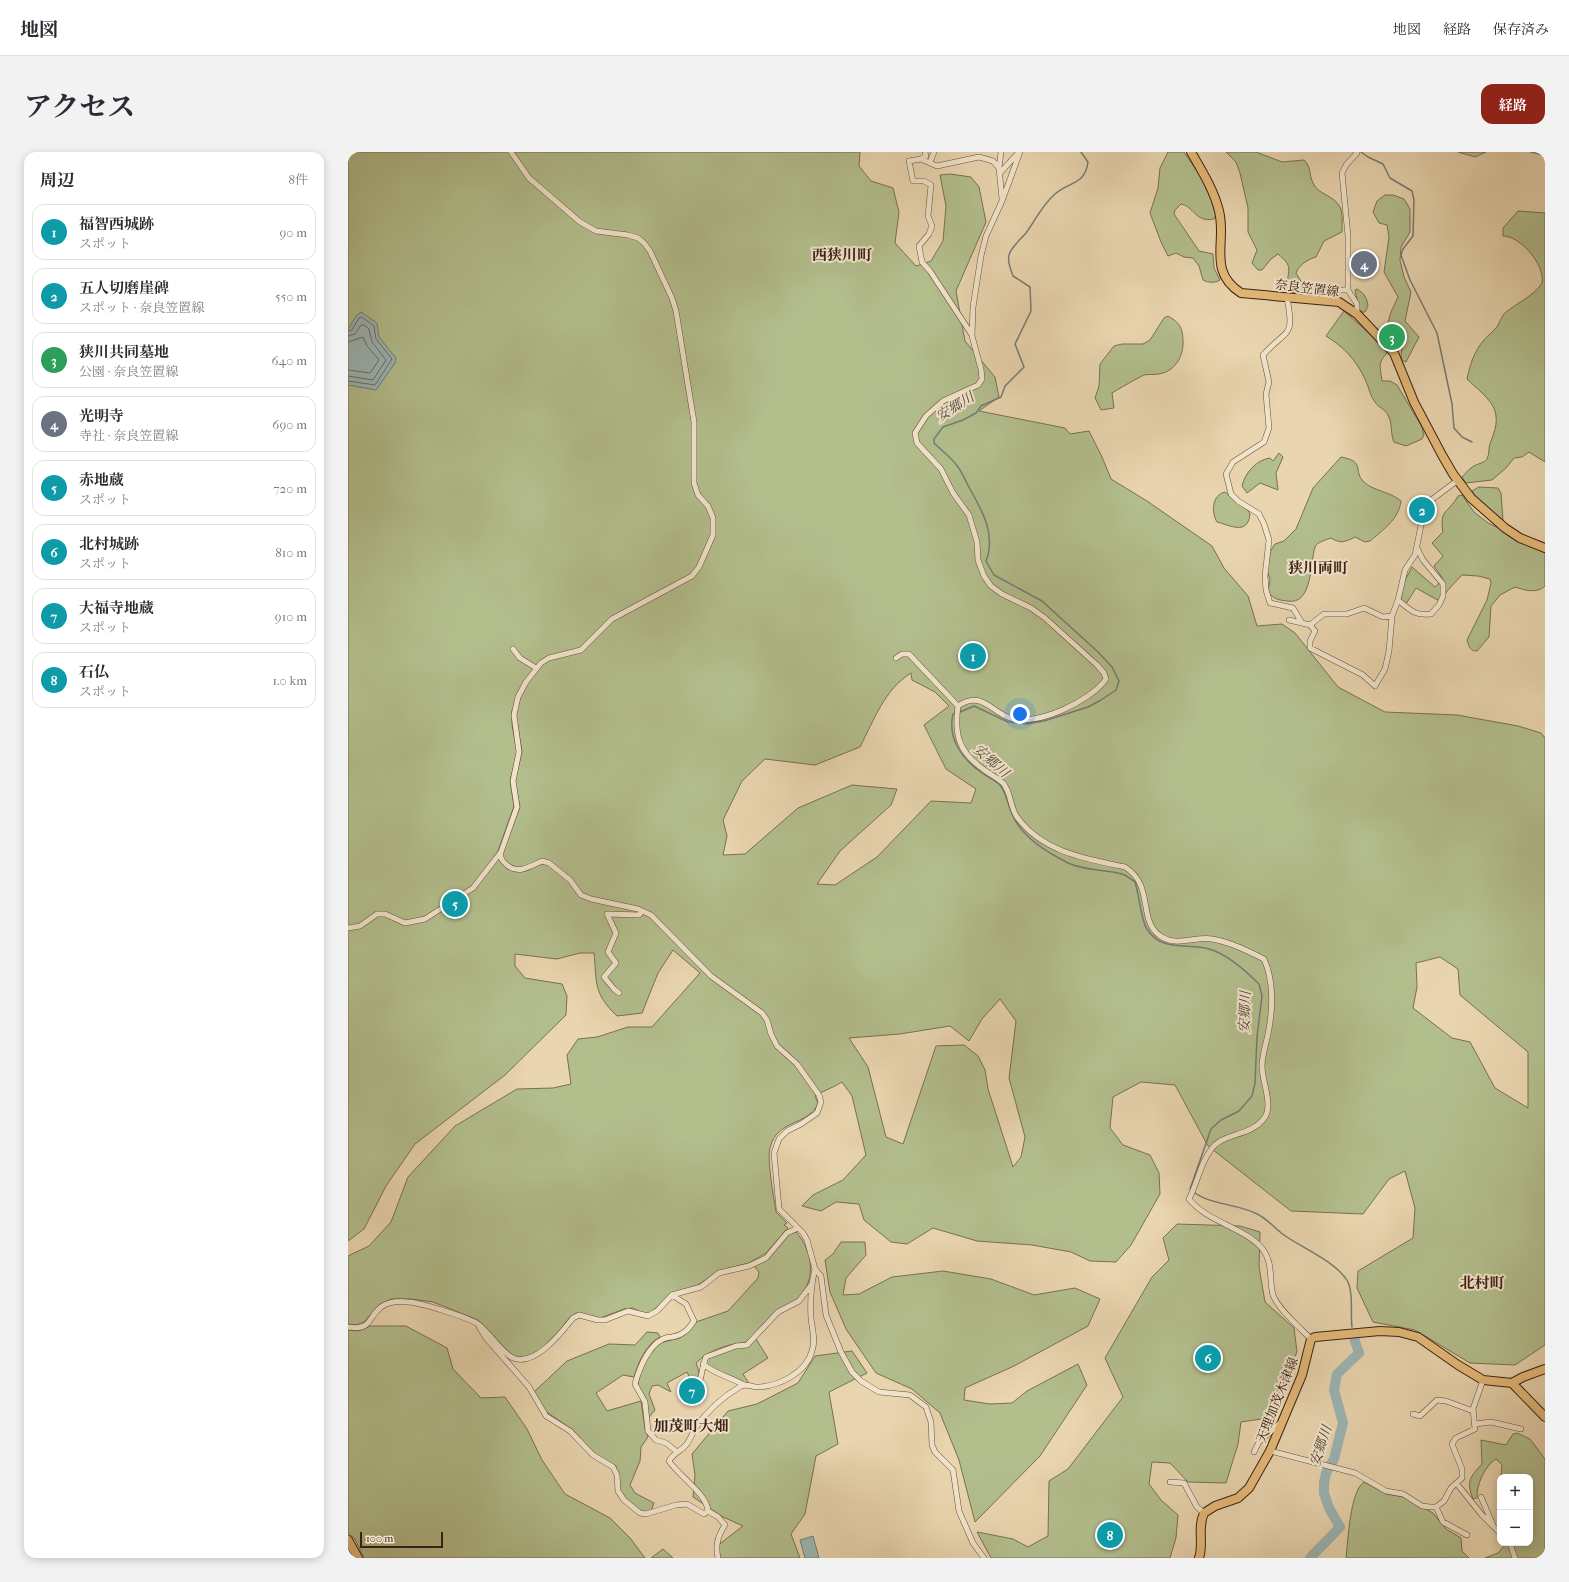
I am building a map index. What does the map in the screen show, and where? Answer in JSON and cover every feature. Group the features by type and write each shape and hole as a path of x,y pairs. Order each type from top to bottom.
{"main road":[{"name":"奈良笠置線","path":"1191,152 1214,194 1220,213 1221,270 1226,280 1241,293 1339,302 1357,314 1394,353 1414,402 1458,480 1472,498 1505,528 1520,538 1545,548"},
{"path":"1311,1339 1315,1337 1380,1331 1399,1332 1418,1337 1458,1365 1483,1380 1512,1383 1523,1377 1545,1369"},
{"name":"天理加茂木津線","path":"1204,1513 1244,1494 1270,1451 1302,1374 1311,1339"},
{"path":"1512,1383 1545,1418"},
{"path":"1199,1558 1201,1552 1200,1539 1204,1513"},
{"path":"348,1540 358,1558"}],"street":[{"path":"348,928 360,926 377,914 385,914 405,923 422,920 473,888 501,852 517,807 513,781 519,752 514,725 515,705 521,690 536,668 549,658 581,650 612,619 692,576 699,567 713,535 713,518 708,506 698,495 694,483 694,422 676,311 672,298 650,251 638,238 596,231 580,222 529,178 511,152"},
{"path":"925,152 926,156 921,159 909,161 912,181 924,181 931,185 928,216 932,226 929,234 919,246 919,255 922,262 930,271 972,336 981,368 982,379 978,385 943,400 926,416 915,433 915,438 917,443 941,469 953,494 969,515 977,542 978,560 984,576 991,586 1002,594 1031,608 1045,618 1097,666 1104,673 1106,679 1101,686 1074,705 1039,718 1024,720 1010,718 986,704 973,699 958,708"},
{"path":"930,162 934,152"},
{"path":"1001,152 999,171 1002,201"},
{"path":"972,336 973,306 981,256 986,236 1002,201 1020,152"},
{"path":"999,171 1020,152"},
{"path":"1356,152 1357,153 1346,165 1342,173 1349,242 1348,290 1356,304 1357,314"},
{"path":"921,159 937,166 979,157 993,161 999,171"},
{"path":"1320,300 1330,290 1348,290"},
{"path":"1287,298 1292,321 1288,331 1263,355 1269,382 1266,394 1269,428 1264,442 1233,462 1226,474 1231,494 1238,502 1259,514 1264,524 1269,540 1265,576 1266,590 1270,603 1293,608 1302,623"},
{"path":"1289,620 1310,625 1315,631 1310,642 1310,648 1363,675 1375,686 1385,669 1389,650 1392,616 1398,600 1405,570 1417,548 1422,519 1430,501 1458,480"},
{"path":"1398,600 1411,611 1421,615 1431,614 1439,605 1443,596 1442,584 1423,560 1417,548"},
{"path":"1310,625 1324,614 1347,614 1364,608 1383,617 1392,616"},
{"path":"513,650 520,658 536,668"},
{"path":"896,658 902,654 909,654 958,708 957,736 959,743 972,760 1003,783 1016,815 1025,827 1066,854 1124,867 1133,872 1140,882 1152,930 1161,937 1171,941 1213,939 1234,945 1264,959 1267,967 1271,992 1269,1032 1262,1066 1268,1106 1267,1113 1260,1122 1247,1131 1216,1143 1209,1152 1189,1199 1195,1206 1253,1240 1264,1251 1269,1264 1274,1296 1292,1320 1311,1339"},
{"path":"501,852 503,862 510,868 522,870 542,860 549,863 570,880 581,895 591,899 642,911 651,915 698,961 710,976 726,989 762,1013 767,1020 771,1034 777,1046 798,1064 819,1095 821,1102 817,1113 802,1124 786,1131 779,1139 774,1153 779,1209 798,1228 807,1240 815,1269 821,1276 826,1315 841,1352 852,1372 878,1392 910,1395 926,1407 931,1422 932,1445 935,1452 953,1470 959,1511 973,1544 984,1558"},
{"path":"619,993 604,977 616,963 608,952 616,933 606,914 639,915 642,911"},
{"path":"348,1327 357,1328 366,1326 381,1308 390,1303 408,1302 476,1323 513,1358 525,1360 543,1351 573,1318 579,1315 598,1320 606,1320 628,1311 648,1316 657,1311 672,1295 701,1287 719,1273 726,1270 749,1266 766,1258 787,1233 798,1228"},
{"path":"703,1364 712,1371 734,1379 744,1385 757,1387 789,1379 805,1363 812,1352 814,1341 812,1284 815,1269"},
{"path":"694,1394 698,1388 706,1357 746,1344 778,1312 799,1301 812,1284"},
{"path":"672,1295 686,1304 694,1321 687,1331 680,1335 663,1339 656,1345 644,1360 635,1384 646,1402 648,1431 656,1440 666,1443 676,1451"},
{"path":"476,1323 486,1338 529,1387 546,1416 570,1431 593,1455 613,1467 617,1475 618,1491 624,1500 640,1513 646,1514 676,1505 687,1504 704,1514 708,1511"},
{"path":"1270,1451 1355,1473 1386,1491 1402,1494 1422,1506 1436,1507 1444,1502 1451,1488 1462,1478 1462,1469 1452,1444 1453,1441 1475,1429 1473,1411 1483,1380"},
{"path":"718,1558 716,1548 717,1541 725,1525 718,1517 708,1511 706,1502 669,1462 676,1451 685,1445 698,1424 714,1406 744,1385"},
{"path":"1413,1414 1420,1416 1437,1400 1446,1401 1473,1411"},
{"path":"1254,1452 1259,1442 1283,1420"},
{"path":"1475,1424 1491,1422 1521,1429"},
{"path":"1170,1482 1184,1483 1197,1507 1204,1513"},
{"path":"1457,1484 1497,1530"},
{"path":"1481,1497 1494,1522 1493,1526"},
{"path":"1436,1507 1443,1522 1467,1535"},
{"path":"1511,1546 1514,1558"}],"green space":[{"path":"348,152 860,152 859,166 871,181 893,188 899,212 895,243 916,266 931,261 943,241 946,206 940,175 950,174 971,177 979,187 986,222 956,291 965,341 995,377 999,397 979,411 1065,428 1070,434 1089,431 1111,479 1147,501 1212,546 1224,568 1248,596 1257,626 1282,624 1295,633 1338,687 1385,712 1457,715 1518,726 1541,733 1545,738 1545,1345 1515,1365 1470,1363 1415,1330 1373,1322 1357,1288 1358,1271 1413,1238 1415,1208 1405,1171 1389,1179 1363,1214 1291,1211 1208,1146 1175,1085 1141,1082 1113,1097 1110,1128 1123,1145 1150,1155 1159,1173 1160,1194 1131,1245 1116,1262 1090,1261 1071,1252 1032,1245 977,1241 933,1228 907,1244 891,1242 864,1220 859,1204 836,1202 821,1211 802,1206 813,1195 843,1180 866,1155 852,1096 842,1082 815,1096 818,1103 814,1110 808,1116 779,1132 774,1138 770,1148 770,1168 776,1212 787,1223 784,1225 788,1228 766,1253 749,1263 718,1271 698,1285 673,1293 650,1313 644,1314 633,1308 624,1309 600,1318 577,1313 570,1317 556,1336 547,1344 536,1352 524,1357 512,1356 478,1320 433,1302 411,1299 391,1299 379,1305 364,1322 356,1325 348,1324 348,1256 369,1246 391,1222 408,1177 455,1126 517,1089 553,1088 571,1084 567,1055 578,1039 597,1037 628,1027 652,1027 700,973 673,950 658,973 642,1013 617,1016 609,1008 600,994 596,980 594,953 580,953 557,959 515,954 515,966 525,978 562,984 567,996 566,1015 505,1075 415,1144 386,1186 364,1229 348,1241 348,929 360,928 377,915 385,915 405,924 426,920 474,889 503,852 520,807 515,781 522,752 516,715 512,710 512,725 517,752 510,781 514,806 498,851 480,878 468,891 421,919 405,921 385,913 377,912 357,926 348,926","holes":["911,673 912,680 935,692 949,706 924,725 946,769 976,789 971,803 931,801 877,857 835,885 817,884 840,851 891,805 897,789 852,785 798,808 745,854 723,855 727,836 723,820 742,781 765,759 815,765 860,747 875,716 887,697 894,688","1440,957 1458,969 1460,995 1528,1052 1528,1108 1495,1088 1470,1042 1452,1038 1413,1008 1417,987 1416,963","1000,999 1016,1021 1009,1078 1025,1137 1021,1157 1013,1167 988,1089 985,1070 978,1056 964,1045 936,1046 903,1144 886,1137 868,1067 849,1038 900,1034 950,1026 969,1041 982,1019"]},
{"path":"1168,152 1184,152 1210,190 1216,215 1214,219 1203,219 1185,205 1181,204 1175,210 1174,214 1199,251 1213,254 1214,268 1220,280 1218,281 1210,282 1203,280 1199,266 1193,258 1184,257 1176,253 1168,256 1161,242 1150,213 1158,188 1160,168"},
{"path":"1226,152 1256,152 1282,162 1304,160 1308,165 1315,187 1334,200 1340,207 1342,215 1342,232 1324,241 1316,257 1310,259 1299,267 1296,273 1307,291 1298,293 1288,290 1286,287 1289,268 1283,258 1278,254 1271,259 1262,270 1258,270 1252,263 1257,250 1248,232 1248,208 1240,173 1236,162"},
{"path":"1458,152 1486,152 1475,157"},
{"path":"1385,195 1393,195 1404,199 1410,209 1410,232 1401,247 1400,260 1404,277 1411,292 1405,321 1419,337 1406,362 1402,360 1401,357 1403,342 1402,338 1387,326 1391,312 1398,297 1384,272 1389,237 1387,225 1379,223 1373,212 1377,201"},
{"path":"1518,211 1545,213 1545,462 1529,452 1522,457 1514,458 1506,468 1492,480 1466,483 1462,477 1473,467 1487,459 1490,443 1495,430 1496,420 1495,412 1488,399 1467,379 1473,358 1481,344 1497,327 1505,313 1531,295 1542,283 1540,268 1530,252 1517,241 1510,237 1503,236 1503,228"},
{"path":"1357,289 1362,292 1367,301 1368,306 1365,312 1360,312 1355,290"},
{"path":"1344,311 1389,351 1380,364 1382,381 1390,381 1397,385 1422,427 1424,435 1422,439 1406,446 1394,442 1388,415 1373,400 1358,366 1344,349 1326,336"},
{"path":"1168,316 1178,323 1182,332 1183,346 1178,362 1170,370 1157,374 1144,375 1112,393 1114,408 1101,410 1095,398 1099,386 1100,364 1114,346 1122,344 1143,344 1150,340 1164,318"},
{"path":"1279,453 1283,457 1276,473 1278,490 1260,483 1247,493 1242,486 1248,472 1260,461 1270,458 1273,461"},
{"path":"1341,457 1354,461 1357,464 1359,474 1364,482 1401,501 1400,507 1390,524 1370,541 1365,542 1355,537 1340,542 1331,538 1322,541 1315,547 1309,582 1302,597 1295,601 1276,599 1268,592 1270,580 1266,567 1268,555 1275,544 1284,541 1296,529 1313,488"},
{"path":"1479,487 1498,488 1501,493 1503,520 1478,500 1472,491"},
{"path":"1225,492 1247,509 1250,514 1246,525 1242,527 1232,527 1217,522 1213,509 1215,500"},
{"path":"1462,495 1474,512 1488,523 1545,550 1545,586 1534,591 1515,587 1500,595 1491,606 1489,637 1477,651 1470,648 1467,640 1487,600 1491,583 1490,579 1478,576 1462,575 1447,591 1441,602 1416,588 1406,604 1401,600 1403,584 1412,567 1435,587 1443,579 1434,566 1443,556 1432,543 1443,532 1443,515 1458,496"},
{"path":"1177,1224 1240,1226 1260,1232 1259,1267 1265,1302 1294,1328 1297,1352 1268,1418 1241,1422 1238,1444 1226,1483 1188,1482 1170,1463 1152,1462 1149,1484 1161,1500 1178,1515 1176,1538 1170,1558 991,1558 977,1532 1013,1539 1028,1547 1048,1536 1049,1481 1068,1469 1123,1397 1105,1358 1152,1277 1169,1260 1163,1238"},
{"path":"796,1232 807,1249 810,1267 810,1277 802,1294 795,1301 774,1313 754,1336 746,1342 729,1345 718,1349 700,1359 696,1363 699,1372 693,1385 687,1372 667,1383 671,1392 658,1385 652,1386 649,1394 655,1410 649,1417 638,1384 641,1369 652,1350 659,1343 680,1338 693,1323 728,1311 758,1278 759,1272 754,1266 789,1234"},
{"path":"841,1242 865,1242 866,1255 846,1278 843,1295 859,1294 892,1277 943,1271 991,1279 1034,1295 1075,1288 1100,1299 1088,1326 1014,1366 965,1388 964,1400 990,1404 1012,1403 1027,1391 1078,1364 1087,1385 1040,1456 975,1522 959,1460 940,1413 912,1389 876,1373 846,1329 830,1292 825,1260 833,1254"},
{"path":"370,1326 406,1326 447,1348 453,1369 481,1398 505,1397 527,1429 542,1460 565,1494 610,1518 630,1538 645,1558 364,1558 355,1539 348,1533 348,1330 358,1331"},
{"path":"647,1332 658,1333 660,1337 647,1349 640,1360 634,1377 623,1375 596,1393 607,1411 641,1401 645,1429 648,1437 641,1447 640,1461 630,1485 635,1493 654,1503 651,1511 644,1512 638,1509 620,1492 616,1466 594,1453 573,1430 545,1411 534,1392 567,1361 609,1344 635,1345"},
{"path":"756,1339 768,1358 743,1374 750,1385 726,1376 705,1364 705,1359"},
{"path":"852,1351 867,1373 829,1392 838,1444 816,1456 805,1514 791,1534 800,1558 720,1558 717,1546 743,1526 723,1517 693,1497 695,1475 692,1454 728,1411 757,1404 798,1383 815,1356"},
{"path":"1517,1433 1530,1439 1545,1459 1545,1558 1485,1558 1498,1553 1504,1546 1533,1546 1533,1474 1501,1474 1502,1465 1496,1459 1488,1466 1482,1476 1478,1488 1477,1498 1473,1499 1470,1488 1470,1480 1472,1476 1482,1464 1481,1440 1506,1445 1513,1434"},
{"path":"1364,1482 1386,1494 1404,1497 1433,1513 1446,1529 1461,1538 1462,1551 1469,1558 1346,1558 1350,1517 1359,1487"},
{"path":"663,1549 673,1558 651,1558"}],"water":[{"path":"361,312 377,323 379,337 396,358 395,363 376,390 348,385 348,329 356,316"},
{"path":"813,1536 819,1558 805,1558 800,1540"}],"waterway":[{"name":"安郷川","path":"960,712 974,706 1008,722 1027,724 1044,721 1088,707 1116,690 1119,681 1112,667 1098,652 1042,601 994,575 986,561 990,542 987,524 983,515 956,464 934,443 934,439 943,427 963,420 976,413 981,406 1001,397 1005,386 1024,367 1015,344 1031,311 1030,287 1013,276 1009,263 1009,255 1050,198 1076,182 1084,175 1088,162 1081,152"},
{"path":"1361,152 1383,164 1390,178 1412,191 1414,200 1413,236 1403,249 1401,255 1410,280 1437,333 1452,404 1454,428 1462,437 1472,442"},
{"path":"1531,152 1545,155"},
{"name":"安郷川","path":"956,712 953,714 952,732 958,748 975,768 1000,785 1017,824 1036,844 1074,866 1108,871 1128,877 1135,882 1143,920 1147,929 1153,936 1167,944 1201,947 1216,951 1236,964 1259,984 1262,996 1257,1037 1255,1083 1252,1096 1239,1111 1221,1120 1211,1129 1190,1189 1204,1198 1247,1210 1259,1215 1291,1240 1319,1256 1336,1268 1343,1275 1350,1287 1352,1327"},
{"name":"安郷川","path":"1310,1558 1340,1527 1329,1508 1324,1493 1324,1483 1326,1473 1334,1459 1343,1423 1334,1390 1337,1374 1359,1353 1354,1338"}],"place":[{"name":"光明寺","path":"1364,264"},
{"name":"狭川共同墓地","path":"1392,337"},
{"name":"五人切磨崖碑","path":"1422,510"},
{"name":"福智西城跡","path":"973,656"},
{"name":"赤地蔵","path":"455,904"},
{"name":"北村城跡","path":"1208,1358"},
{"name":"大福寺地蔵","path":"692,1391"},
{"name":"石仏","path":"1110,1535"}],"district":[{"name":"西狭川町","path":"842,255"},
{"name":"狭川両町","path":"1318,568"},
{"name":"北村町","path":"1482,1283"},
{"name":"加茂町大畑","path":"691,1426"}]}
